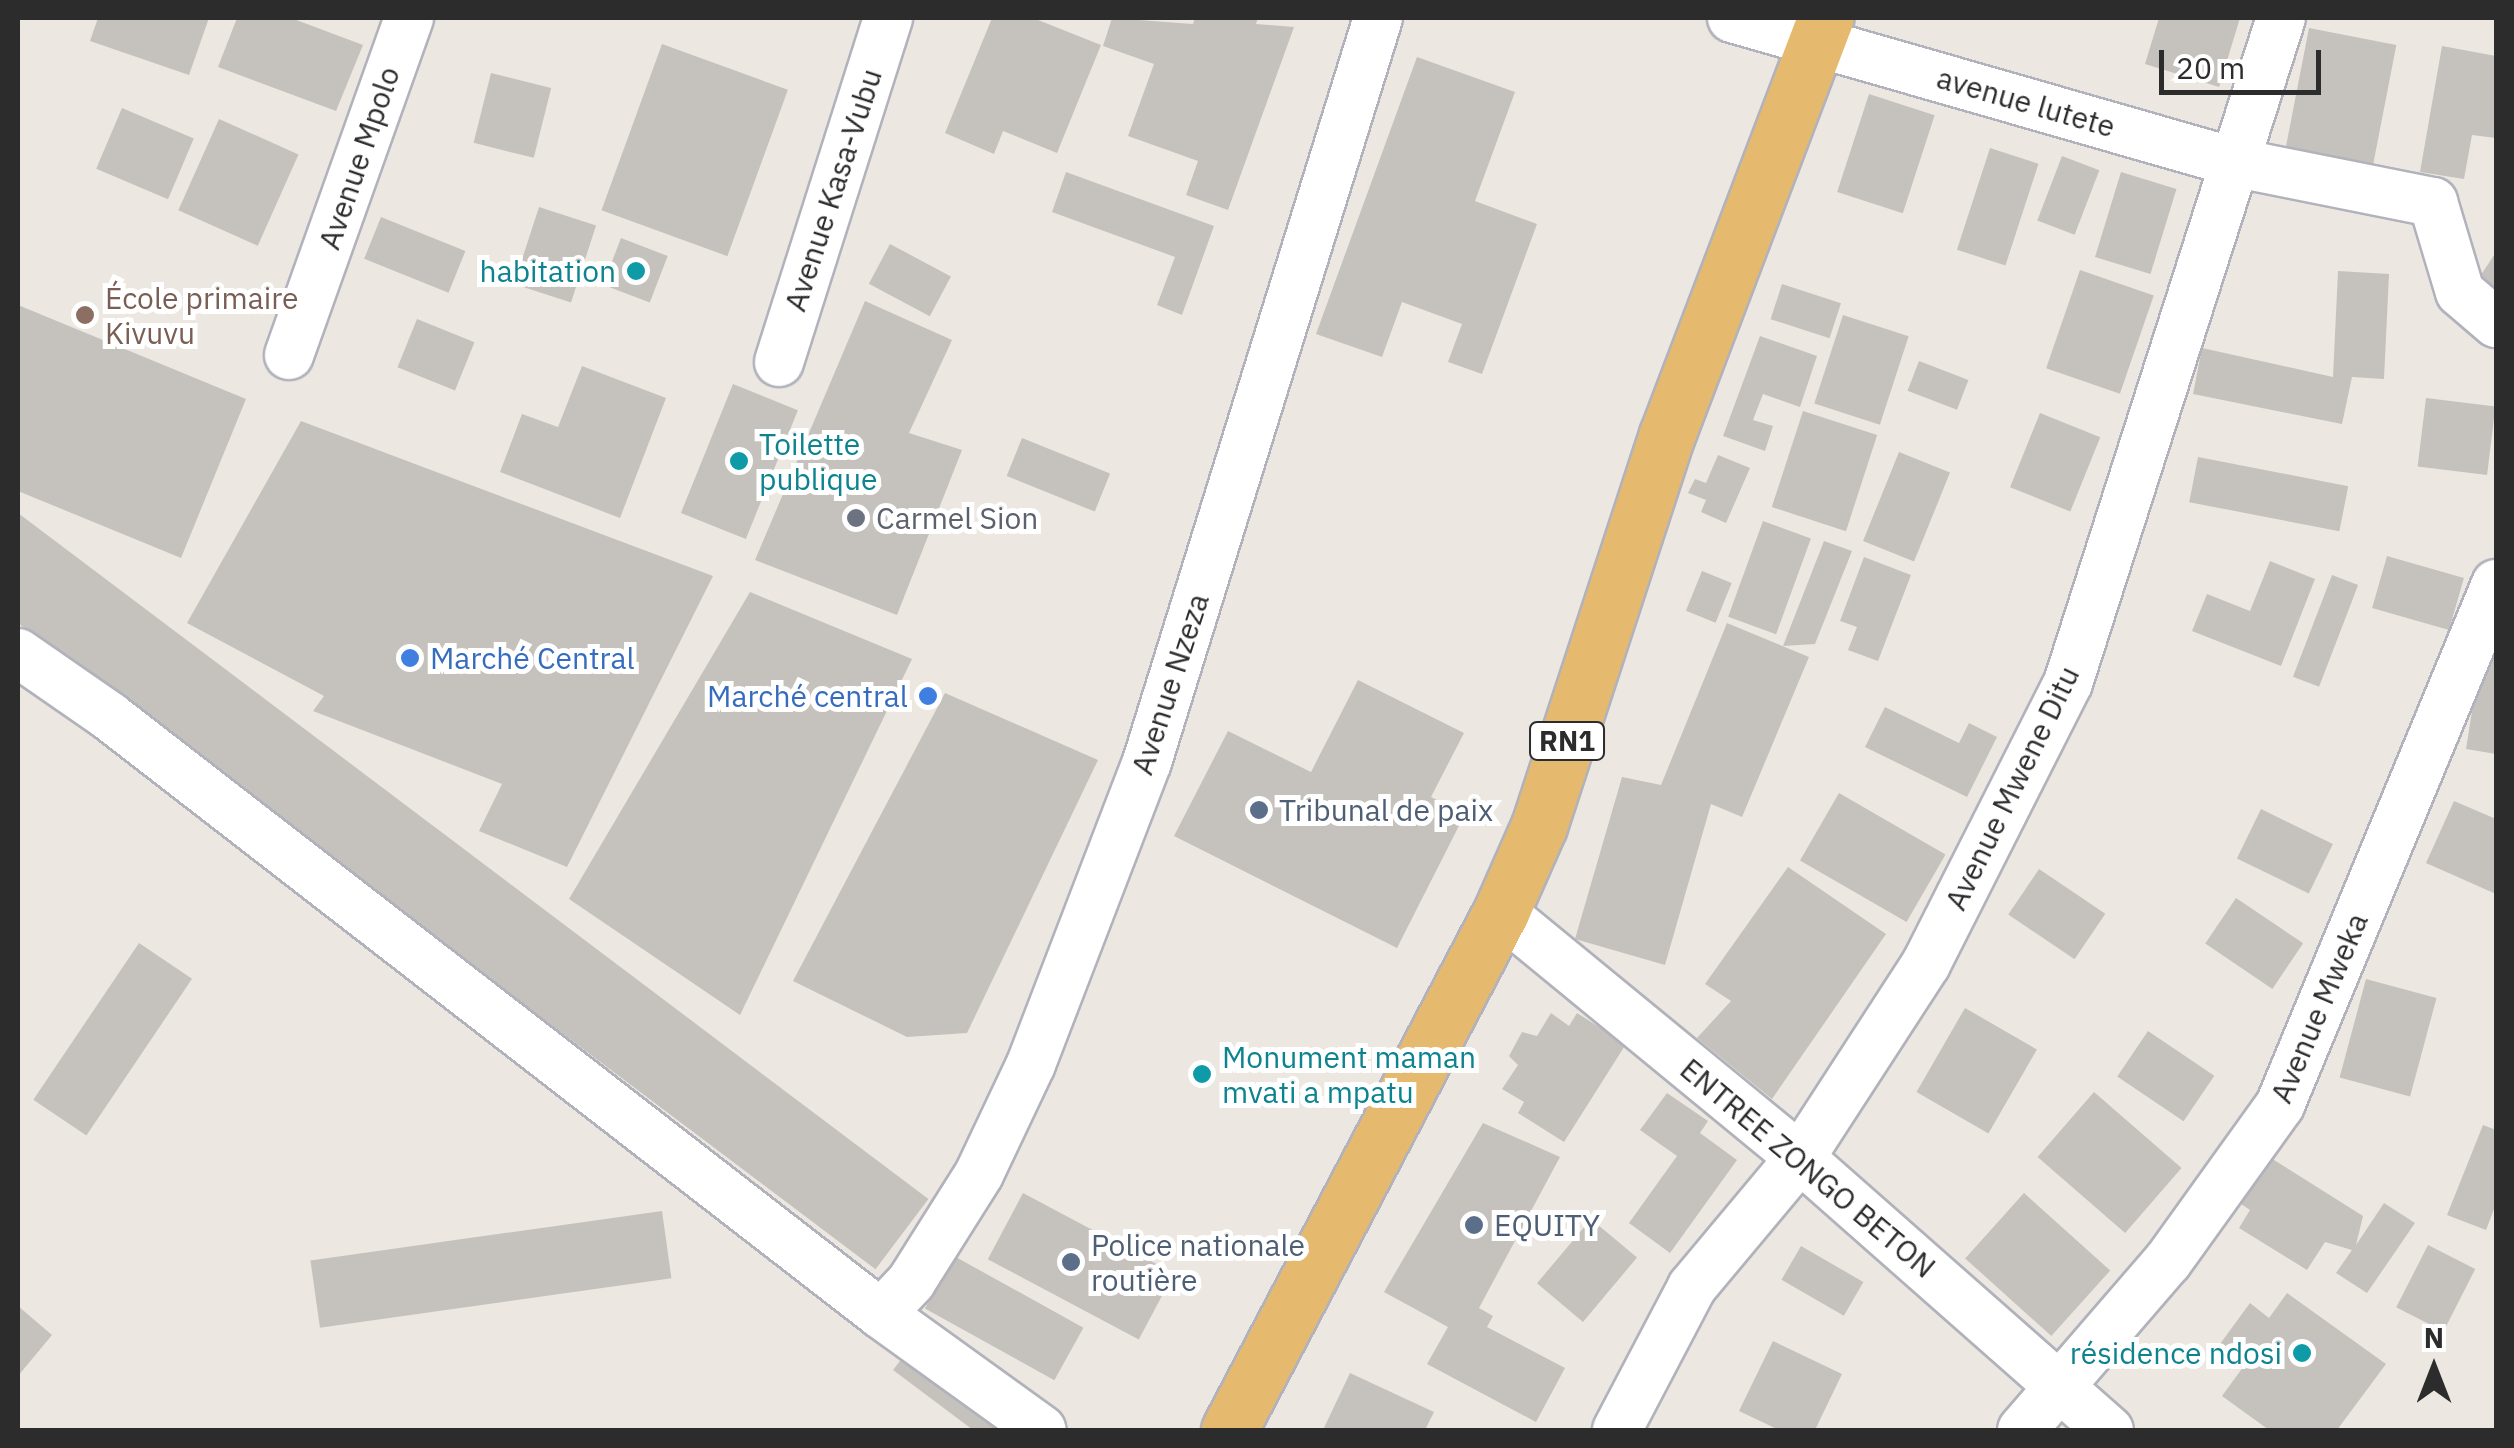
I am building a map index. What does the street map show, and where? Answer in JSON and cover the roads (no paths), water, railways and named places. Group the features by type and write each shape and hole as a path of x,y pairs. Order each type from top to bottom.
{"highway":[{"name":"RN1","path":"1228,1430 1500,912 1539,826 1666,435 1820,30"}],"street":[{"name":"Avenue Mpolo","path":"290,355 409,18"},
{"name":"Avenue Kasa-Vubu","path":"778,362 888,18"},
{"name":"Avenue Nzeza","path":"880,1314 911,1282 979,1174 1052,1010 1147,762 1378,18"},
{"name":"avenue lutete","path":"1732,18 1820,30 2237,162 2433,202 2460,292 2496,322"},
{"name":"Avenue Mwene Ditu","path":"1617,1430 1692,1287 1800,1158 1926,964 2068,683 2281,18"},
{"name":"Avenue Mweka","path":"2022,1430 2168,1261 2280,1105 2496,584"},
{"path":"18,654 109,716 880,1314 1042,1430"},
{"name":"ENTREE ZONGO BETON","path":"1500,912 1800,1158 2061,1382 2109,1430"}],"place":[{"name":"habitation","path":"636,271"},
{"name":"École primaire Kivuvu","path":"85,315"},
{"name":"Toilette publique","path":"739,461"},
{"name":"Carmel Sion","path":"856,518"},
{"name":"Marché Central","path":"410,658"},
{"name":"Marché central","path":"928,696"},
{"name":"Tribunal de paix","path":"1259,810"},
{"name":"Monument maman mvati a mpatu","path":"1202,1074"},
{"name":"EQUITY","path":"1474,1225"},
{"name":"Police nationale routière","path":"1071,1262"},
{"name":"résidence ndosi","path":"2302,1353"}]}
